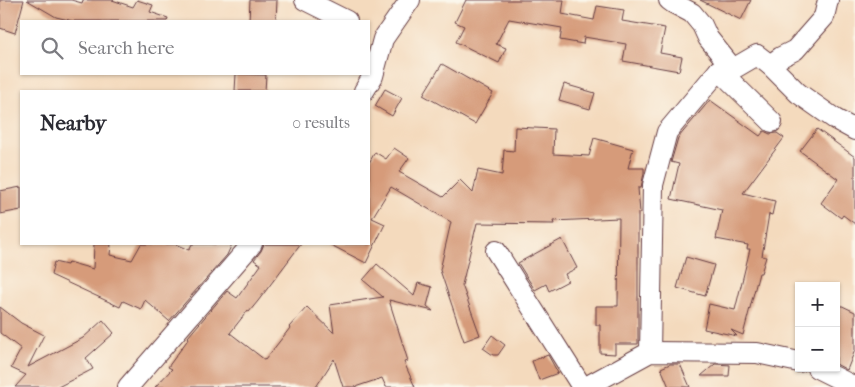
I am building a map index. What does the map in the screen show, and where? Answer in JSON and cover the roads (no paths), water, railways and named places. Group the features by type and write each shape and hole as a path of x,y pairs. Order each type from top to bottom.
{"street":[{"path":"305,0 345,20"},
{"path":"365,90 373,76 376,36 410,0"},
{"path":"669,0 692,13 702,25 726,69 772,122"},
{"path":"770,66 781,57 796,50 824,17 828,0"},
{"path":"650,352 653,184 666,132 726,69 757,55 798,93 835,119 855,130"},
{"path":"128,387 251,245"},
{"path":"496,251 584,387 650,352 757,353 795,361"},
{"path":"825,372 855,387"}]}
